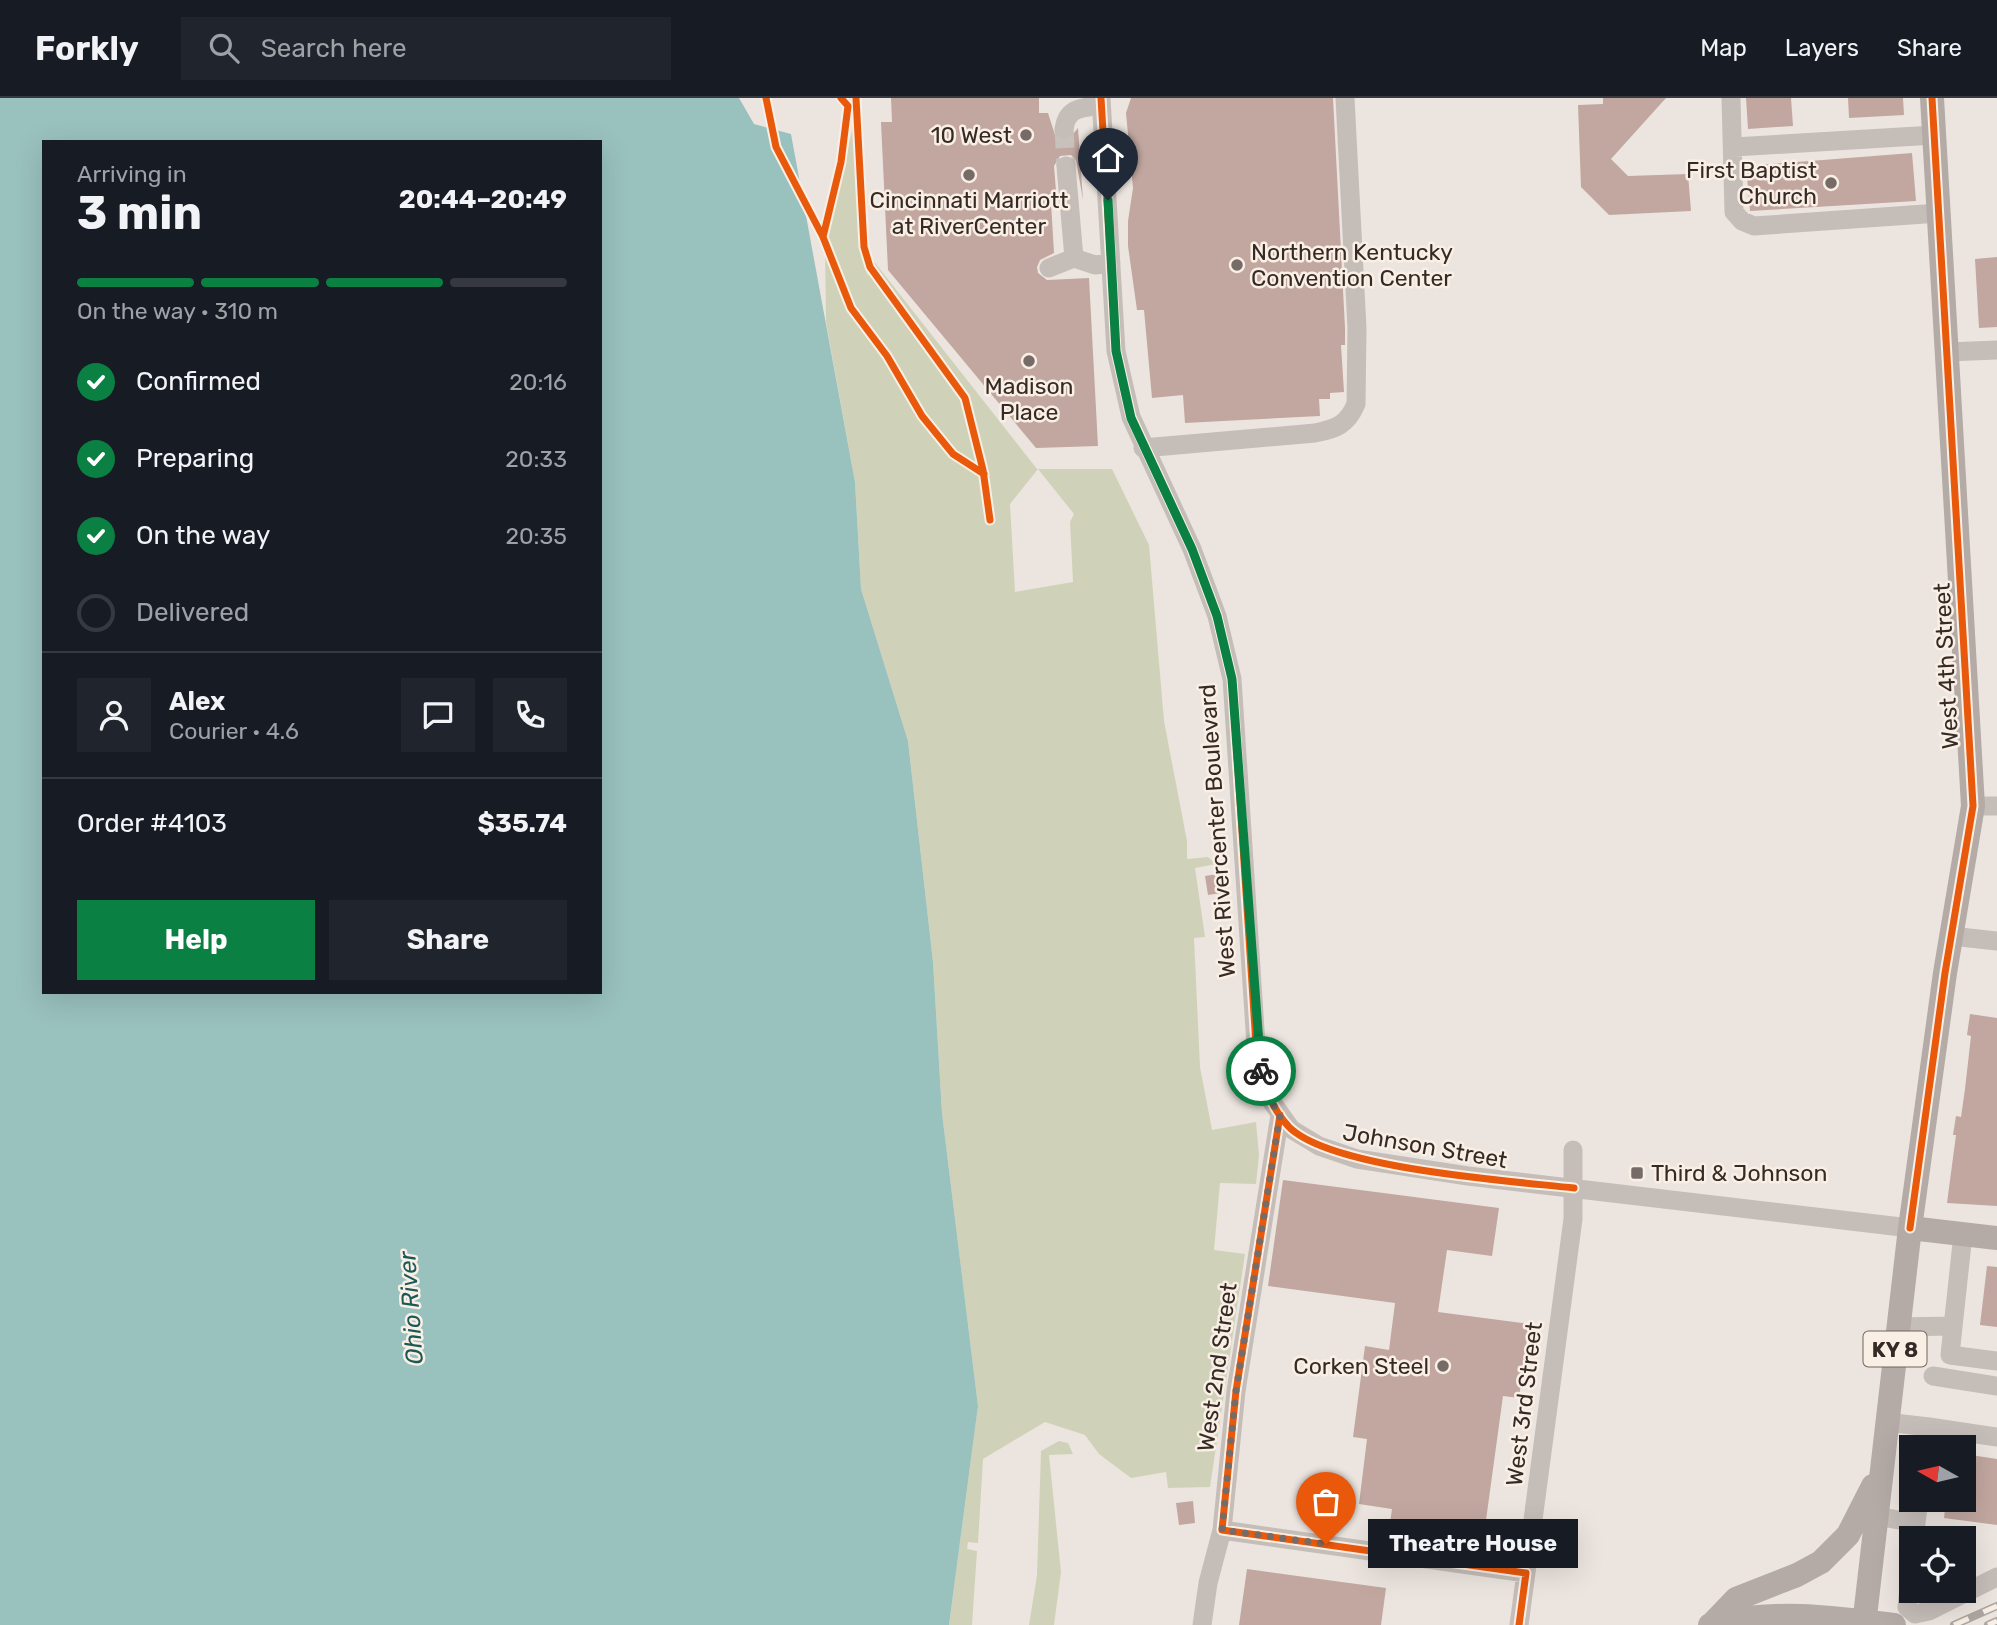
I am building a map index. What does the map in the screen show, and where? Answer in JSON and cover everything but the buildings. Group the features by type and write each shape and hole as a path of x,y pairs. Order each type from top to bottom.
{"main road":[{"name":"West 4th Street","path":"1864,1623 1910,1228 1951,936 1985,806 1947,352 1931,98"},
{"name":"Johnson Street","path":"1910,1228 1997,1238"},
{"path":"1710,1625 1736,1599 1797,1575 1821,1562 1848,1535 1882,1470"},
{"path":"1710,1625 1811,1615 1894,1625"}],"street":[{"path":"1143,448 1315,433 1340,428 1352,414 1356,404 1357,328 1345,98"},
{"path":"1731,98 1734,212 1742,221 1754,226 1939,213"},
{"path":"1064,129 1065,118 1075,109 1101,101"},
{"name":"West Rivercenter Boulevard","path":"1101,101 1116,351 1131,418 1192,549 1217,616 1232,679 1257,1060 1267,1095 1280,1115"},
{"path":"1734,147 1832,138 1934,135"},
{"path":"1066,166 1074,258"},
{"path":"1049,268 1074,258 1096,265 1111,263"},
{"path":"1947,352 1997,350"},
{"path":"1951,936 1997,941"},
{"name":"Johnson Street","path":"1280,1115 1291,1129 1319,1146 1357,1159 1910,1228"},
{"name":"West 2nd Street","path":"1202,1625 1208,1583 1222,1530 1236,1391 1280,1115"},
{"name":"West 3rd Street","path":"1519,1625 1574,1188 1573,1150"},
{"path":"1962,1234 1950,1354 1997,1361"},
{"path":"1898,1327 1952,1326"},
{"path":"1933,1376 1997,1386"},
{"path":"1886,1422 1997,1437"},
{"path":"1928,1435 1929,1427"},
{"path":"1876,1516 1902,1526"},
{"path":"1222,1530 1526,1573"},
{"path":"1976,1588 1997,1577"},
{"path":"1907,1603 1907,1607 1915,1614 1945,1603"}],"green space":[{"path":"854,123 867,276 872,259 1037,469 1038,469 1112,469 1149,545 1164,721 1187,841 1187,859 1208,857 1216,864 1195,868 1205,937 1194,938 1200,1067 1212,1130 1256,1122 1259,1155 1256,1184 1220,1183 1214,1250 1245,1254 1210,1487 1168,1488 1166,1472 1131,1478 1099,1454 1085,1435 1045,1422 983,1459 978,1543 968,1542 967,1549 977,1551 972,1625 949,1625 978,1406 942,1113 933,962 908,741 861,589 855,482 826,322 825,240","holes":["1038,469 1074,514 1070,522 1073,582 1015,592 1010,504"]},
{"path":"1059,1441 1068,1443 1073,1454 1049,1455 1061,1572 1054,1625 1029,1625 1037,1575 1041,1451"}],"water":[{"name":"Ohio River","path":"0,98 739,98 754,124 791,134 855,482 861,589 908,741 933,962 942,1113 978,1406 949,1625 0,1625"}],"tunnel":[{"path":"1064,129 1066,166"}],"railway":[{"path":"1954,1625 1997,1606"},
{"path":"1988,1625 1997,1621"}],"cycle path":[{"path":"766,98 776,147 823,237 851,308 887,356 922,416 953,454 984,474"},
{"path":"823,237 841,162 848,106 841,98"},
{"path":"856,98 864,247 870,267 965,398 983,470 990,520"},
{"path":"1101,98 1116,351 1131,417 1192,549 1217,616 1232,679 1257,1060 1269,1096 1289,1127 1311,1141 1343,1153 1424,1171 1574,1188"},
{"path":"1910,1228 1945,973 1973,806 1932,98"},
{"path":"1280,1115 1236,1391 1222,1530 1526,1573 1519,1625"}],"way so far":[{"path":"1261,1071 1267,1095 1280,1115 1236,1391 1222,1530 1326,1544"}],"place":[{"name":"10 West","path":"1026,135"},
{"name":"Cincinnati Marriott at RiverCenter","path":"969,175"},
{"name":"First Baptist Church","path":"1831,183"},
{"name":"Northern Kentucky Convention Center","path":"1237,265"},
{"name":"Madison Place","path":"1029,361"},
{"name":"Third & Johnson","path":"1637,1173"},
{"name":"Corken Steel","path":"1443,1366"},
{"name":"Theatre House","path":"1326,1544"}],"route":[{"path":"1108,200 1116,351 1131,418 1192,549 1217,616 1235,696 1257,1060 1261,1071"}]}
